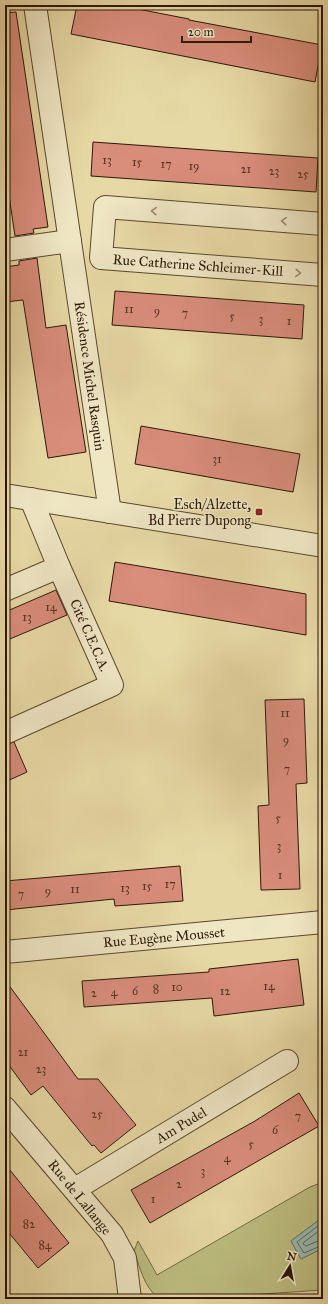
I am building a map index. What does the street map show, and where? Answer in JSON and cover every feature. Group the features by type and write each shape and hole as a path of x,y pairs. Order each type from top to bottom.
{"street":[{"name":"Résidence Michel Rasquin","path":"35,5 110,512"},
{"name":"Rue Catherine Schleimer-Kill","path":"323,224 105,207 101,258 323,275"},
{"path":"5,250 70,241"},
{"path":"5,495 323,546"},
{"name":"Cité C.E.C.A.","path":"5,732 112,685 59,567 31,499"},
{"path":"5,590 59,567"},
{"name":"Rue Eugène Mousset","path":"5,952 323,922"},
{"name":"Am Pudel","path":"75,1189 287,1061"},
{"name":"Rue de Lallange","path":"5,1108 112,1234 124,1258 130,1299"}],"green space":[{"path":"323,1182 323,1217 291,1241 301,1259 323,1248 323,1290 187,1299 159,1299 146,1283 134,1251 138,1241 157,1275 310,1187"}],"water":[{"path":"323,1217 323,1248 301,1259 291,1241"}],"building":[{"path":"77,5 117,5 322,45 315,82 71,34"},
{"path":"16,12 48,227 33,229 34,233 15,236 5,169 5,13"},
{"path":"93,142 318,158 316,192 91,176"},
{"path":"37,258 46,328 66,325 86,452 48,458 23,300 5,302 5,267 19,265 19,261"},
{"path":"115,291 304,305 302,339 112,325"},
{"path":"141,426 300,454 293,492 135,464"},
{"path":"115,562 306,594 306,635 109,601"},
{"path":"56,590 67,615 5,641 5,612"},
{"path":"304,699 307,783 296,784 300,889 261,890 258,806 269,805 265,700"},
{"path":"14,742 27,772 5,782 5,745"},
{"path":"180,866 183,901 115,906 114,899 5,910 5,881"},
{"path":"298,959 304,1005 214,1016 212,998 84,1007 82,981 209,972 209,969"},
{"path":"5,980 78,1079 98,1079 136,1125 101,1153 94,1145 92,1146 43,1086 31,1095 5,1060"},
{"path":"299,1093 319,1126 150,1223 131,1190 255,1121"},
{"path":"5,1164 69,1243 38,1268 5,1228"}],"place":[{"name":"Esch/Alzette, Bd Pierre Dupong","path":"259,512"}]}
